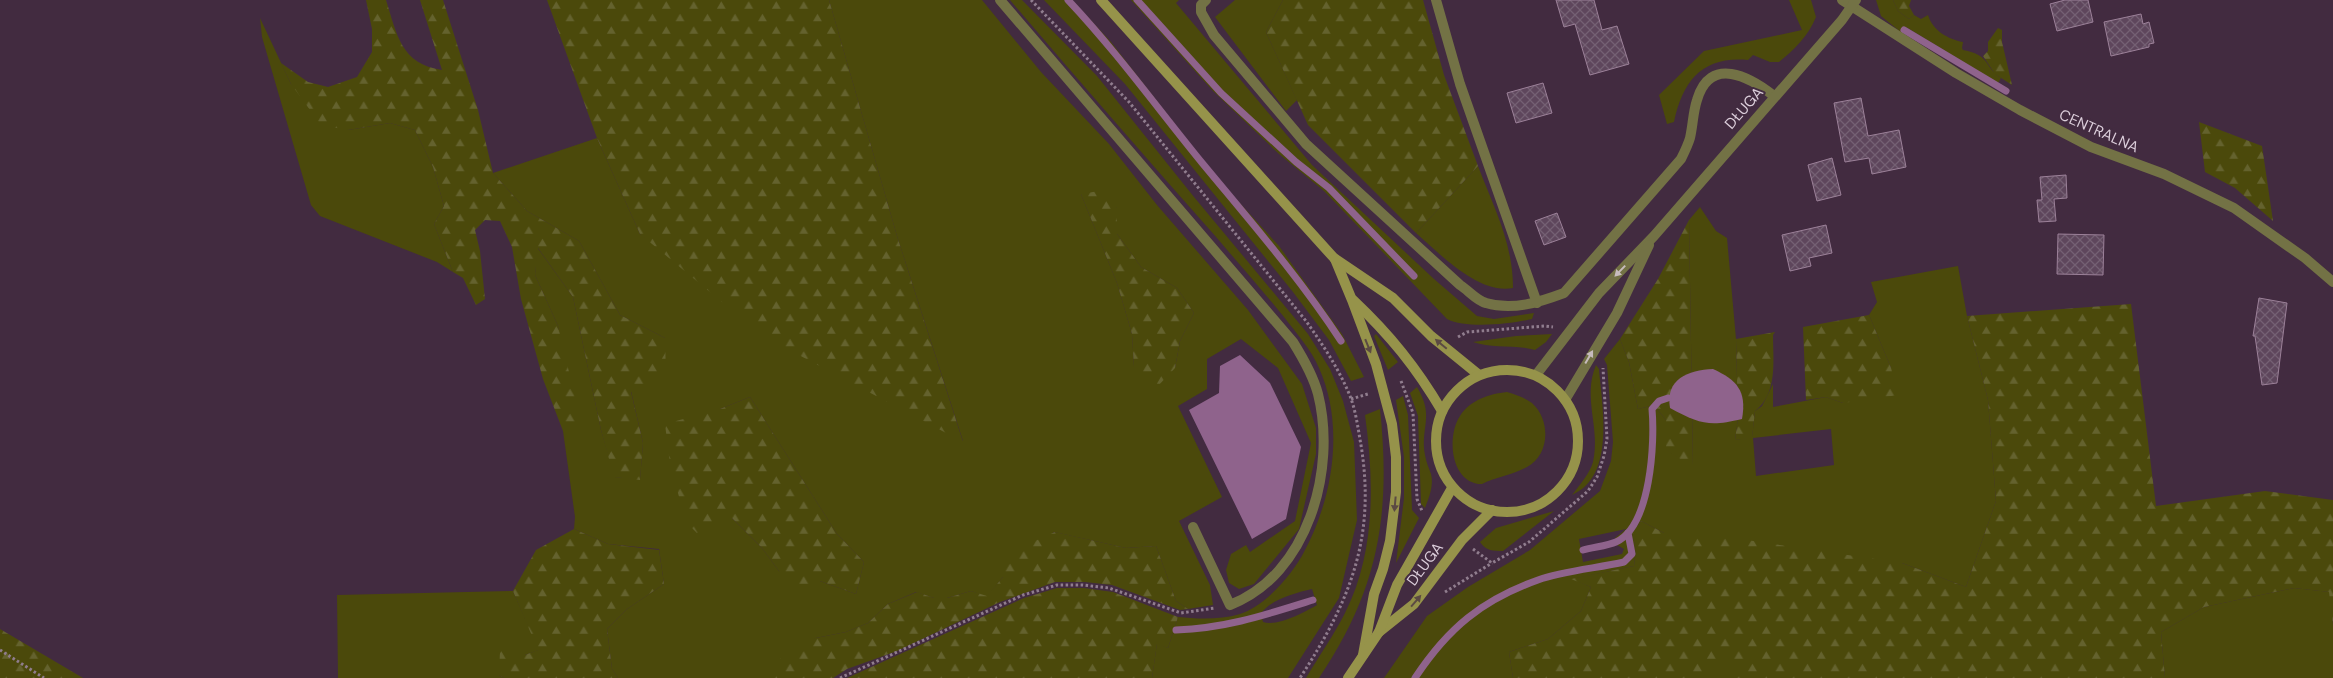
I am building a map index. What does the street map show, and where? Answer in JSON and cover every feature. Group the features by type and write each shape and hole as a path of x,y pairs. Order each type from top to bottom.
{"main road":[{"path":"1101,0 1334,258 1393,298 1431,336 1479,375"},
{"path":"1334,258 1352,300 1384,389 1392,424 1396,457 1396,492 1390,540 1384,569 1374,594 1363,655"},
{"path":"1352,300 1380,326 1417,370 1442,411"},
{"path":"1498,370 1517,370 1536,375 1552,385 1565,400 1575,419 1579,441 1575,462 1566,482 1550,497 1531,508 1510,512 1492,510 1471,502 1452,488 1444,473 1437,452 1436,431 1442,411 1452,396 1464,384 1479,375 1498,370"},
{"name":"DŁUGA","path":"1348,678 1379,632 1397,585 1452,488"},
{"name":"DŁUGA","path":"1379,632 1414,604 1462,540 1492,510"}],"street":[{"path":"1000,0 1294,342 1307,365 1318,393 1324,429 1323,465 1316,498 1304,532 1290,556 1271,579 1244,600 1230,606 1193,527"},
{"path":"1206,0 1201,5 1201,12 1214,35 1306,144 1460,285 1485,303 1511,306 1537,303 1564,292 1681,159 1690,139 1697,99 1702,86 1714,77 1727,73 1755,81 1774,96"},
{"path":"1436,0 1460,84 1537,303"},
{"name":"CENTRALNA","path":"1842,0 1854,4 2020,110 2091,147 2164,174 2234,208 2305,258 2333,282"},
{"name":"DŁUGA","path":"1536,375 1599,293 1654,236 1854,4"},
{"name":"DŁUGA","path":"1565,400 1617,313 1654,236"}],"path":[{"path":"1032,0 1129,102 1306,321 1327,351 1352,399 1364,464 1363,530 1346,598 1330,630 1300,678"},
{"path":"1458,336 1466,332 1545,326 1556,328"},
{"path":"1443,593 1529,542 1588,491 1597,477 1607,439 1603,365"},
{"path":"1401,380 1413,413 1418,507 1427,514"},
{"path":"1352,399 1375,392"},
{"path":"1472,548 1492,563"},
{"path":"840,678 1024,595 1057,585 1109,588 1181,613 1230,606"},
{"path":"0,650 44,678"}],"green space":[{"path":"366,0 386,0 398,36 409,54 428,67 442,70 420,0 443,0 478,110 493,173 527,211 579,241 620,315 665,338 666,376 631,392 643,443 640,480 614,477 601,430 573,297 538,248 535,275 558,326 580,418 575,431 563,431 543,379 521,299 512,247 500,221 485,220 475,230 480,251 485,299 476,305 463,278 453,272 434,224 444,206 433,167 415,130 390,123 348,130 321,125 291,84 281,63 308,82 328,87 357,77 372,52 372,29"},
{"path":"547,0 829,0 897,236 963,442 763,336 640,234 597,138"},
{"path":"829,0 982,0 1041,72 1109,144 1157,205 1248,310 1302,384 1316,428 1316,454 1299,529 1254,584 1239,589 1229,583 1226,570 1231,554 1246,545 1250,552 1295,521 1311,443 1278,368 1241,339 1207,359 1207,389 1178,406 1222,497 1179,521 1210,585 1213,605 1188,609 1176,601 1156,546 1126,548 1054,532 1003,577 987,597 971,591 947,598 934,598 916,592 888,604 868,623 846,632 816,638 772,673 772,678 618,678 612,669 607,629 627,609 664,584 659,549 608,544 574,529 575,517 563,431 575,430 558,326 535,275 537,247 573,297 601,430 615,477 640,479 643,443 631,391 665,338 620,315 579,241 527,211 493,173 597,138 640,234 963,441 897,236","holes":["1081,194 1117,208 1117,234 1141,267 1177,288 1194,313 1180,341 1175,368 1134,367 1132,334 1117,283","750,397 837,534 864,562 856,594 820,581 779,571 762,548 732,518 720,409"]},
{"path":"1010,0 1022,0 1097,76 1194,197 1308,334 1330,369 1343,401 1354,442 1357,520 1339,598 1288,678 1152,678 1157,643 1168,648 1178,617 1217,618 1240,614 1249,610 1277,589 1304,552 1322,509 1332,462 1332,414 1327,390 1319,368 1312,354 1284,317","holes":["1312,589 1317,605 1283,621 1263,622 1261,613 1266,608 1277,600 1291,595"]},
{"path":"1044,0 1072,0 1111,42 1216,177 1279,246 1342,334 1364,377 1351,381 1329,340 1293,292 1125,84"},
{"path":"1131,0 1179,0 1176,3 1312,165 1434,279 1477,316 1494,319 1534,313 1532,319 1513,323 1477,325 1447,319 1324,191 1279,154 1213,91"},
{"path":"1235,0 1283,0 1266,32 1297,100 1286,111 1215,17"},
{"path":"1283,0 1423,0 1444,75 1478,166 1416,233 1308,125 1266,32"},
{"path":"1789,0 1811,0 1816,17 1805,36 1795,47 1779,62 1770,62 1753,55 1748,60 1719,62 1707,67 1690,83 1683,94 1674,122 1667,124 1659,95 1704,51 1802,30"},
{"path":"1876,0 1893,0 1898,11 1909,19 1914,15 1921,19 1928,15 1937,30 1952,39 1963,42 1963,50 1983,58 2001,78 1998,83 1906,27 1902,33 1881,16"},
{"path":"1893,0 1911,0 1909,6 1914,15 1909,19 1898,11"},
{"path":"260,18 291,84 348,130 390,123 415,130 433,167 444,206 434,224 453,272 437,262 320,216 311,205 262,37"},
{"path":"1998,28 2002,30 2002,42 2012,85 1995,74 1983,56 1988,51 1988,42"},
{"path":"2199,122 2262,146 2273,221 2235,188 2205,172"},
{"path":"1478,166 1502,226 1510,256 1513,288 1500,289 1474,279 1448,261 1416,233"},
{"path":"1099,191 1117,208 1117,234 1141,267 1177,288 1194,313 1180,341 1175,368 1156,388 1134,368 1132,334 1117,283 1081,194"},
{"path":"1700,207 1716,231 1727,238 1736,339 1738,418 1735,440 1752,437 1755,411 1762,406 1773,384 1773,407 1826,397 1843,403 1891,368 1869,315 1877,302 1871,282 1958,266 1967,316 1988,400 1996,501 1966,587 1902,563 1734,659 1734,678 1690,678 1664,533 1641,521 1632,533 1636,549 1634,566 1573,579 1591,587 1581,611 1548,639 1509,652 1513,678 1384,678 1427,616 1468,587 1530,550 1600,491 1611,461 1613,442 1607,365 1604,359 1620,339 1629,362 1638,409 1654,405 1666,420 1667,450 1693,466 1689,220","holes":["1831,429 1834,465 1756,476 1753,438","1626,529 1615,538 1617,545 1624,549 1622,554 1583,562 1579,539"]},
{"path":"1689,220 1693,467 1666,450 1666,420 1654,405 1638,409 1629,362 1620,339 1658,279"},
{"path":"2131,304 2156,506 2265,491 2333,500 2333,625 2329,592 2294,588 2204,607 2161,632 2165,678 1734,678 1734,659 1691,678 1513,678 1509,652 1548,639 1581,611 1591,587 1571,579 1634,566 1636,549 1632,533 1641,521 1664,533 1740,539 1902,563 1966,587 1996,501 1988,400 1967,316"},
{"path":"1869,315 1891,368 1898,395 1843,403 1826,397 1806,400 1803,327"},
{"path":"1775,332 1773,335 1773,376 1768,395 1755,411 1752,438 1735,440 1738,418 1736,339"},
{"path":"1376,334 1398,362 1388,370 1374,336"},
{"path":"1552,334 1546,342 1535,350 1473,342 1516,336"},
{"path":"1596,365 1599,369 1602,402 1603,439 1601,457 1595,473 1586,486 1572,495 1587,475 1593,462 1595,437 1591,389"},
{"path":"1417,387 1425,406 1425,458 1432,478 1431,491 1425,508 1421,504 1418,416 1410,393"},
{"path":"1507,392 1526,399 1538,410 1545,428 1544,446 1535,462 1522,470 1482,484 1472,482 1458,468 1454,458 1453,435 1456,425 1464,410 1475,402 1493,394"},
{"path":"1403,396 1408,415 1412,510 1419,518 1396,563 1404,498 1404,457 1396,400"},
{"path":"750,397 837,534 864,562 856,594 820,581 805,590 779,571 762,548 732,518 697,533 686,522 670,464 665,424 720,409"},
{"path":"1380,409 1384,483 1376,550 1368,581 1339,645 1319,678 1306,678 1345,613 1355,590 1362,565 1370,516 1371,490 1365,415"},
{"path":"1554,511 1503,551 1490,550 1480,542 1496,528"},
{"path":"574,529 608,544 659,550 664,584 627,609 607,629 612,669 618,678 504,678 499,675 500,650 525,655 538,650 513,591 536,550"},
{"path":"1055,532 1126,548 1156,546 1176,601 1188,609 1180,610 1112,585 1085,582 1055,582 1000,602 897,651 847,669 833,678 772,678 771,673 785,652 816,638 846,632 868,623 888,604 917,592 934,598 947,598 971,591 987,596 1003,577 1004,555"},
{"path":"1057,588 1084,588 1113,592 1178,617 1168,648 1157,644 1152,678 847,678 1024,598"},
{"path":"2294,588 2330,592 2333,625 2333,678 2165,678 2161,632 2204,607"},
{"path":"513,591 539,650 525,655 499,675 504,678 338,678 337,595"},
{"path":"0,629 83,678 0,678"}],"shaded area":[{"path":"1240,355 1270,383 1301,447 1286,519 1252,539 1189,410 1219,393 1220,366"},
{"path":"1713,369 1734,382 1738,388 1743,401 1742,419 1721,423 1705,423 1689,418 1670,408 1669,398 1671,390 1680,378 1695,371"}],"building":[{"path":"1556,0 1594,0 1602,30 1617,26 1629,64 1590,75 1575,24 1564,27"},
{"path":"2065,0 2088,0 2093,22 2057,31 2050,4"},
{"path":"2141,14 2143,24 2149,22 2154,43 2149,44 2149,47 2111,56 2104,22"},
{"path":"1543,83 1552,113 1516,123 1507,93"},
{"path":"1861,98 1868,136 1899,130 1906,167 1872,174 1869,158 1845,162 1834,103"},
{"path":"1832,158 1841,195 1817,201 1808,165"},
{"path":"2066,175 2067,198 2054,199 2056,221 2039,222 2037,200 2042,200 2040,177"},
{"path":"1557,213 1566,237 1544,245 1535,221"},
{"path":"1826,225 1832,253 1809,258 1811,266 1790,271 1782,235"},
{"path":"2058,234 2104,235 2103,275 2057,274"},
{"path":"2259,298 2287,303 2277,383 2262,385 2255,336 2253,336"}],"waterway":[{"path":"1068,0 1120,60 1274,250 1341,341"},
{"path":"1137,0 1221,93 1296,162 1329,188 1414,276"},
{"path":"1904,30 2006,91"},
{"path":"1583,550 1616,542 1628,533 1637,519 1644,502 1651,461 1653,441 1652,409 1659,401 1668,398"},
{"path":"1415,678 1427,660 1454,630 1483,607 1500,597 1548,577 1624,562 1632,554 1628,533"},
{"path":"1176,630 1229,624 1313,600"}]}
